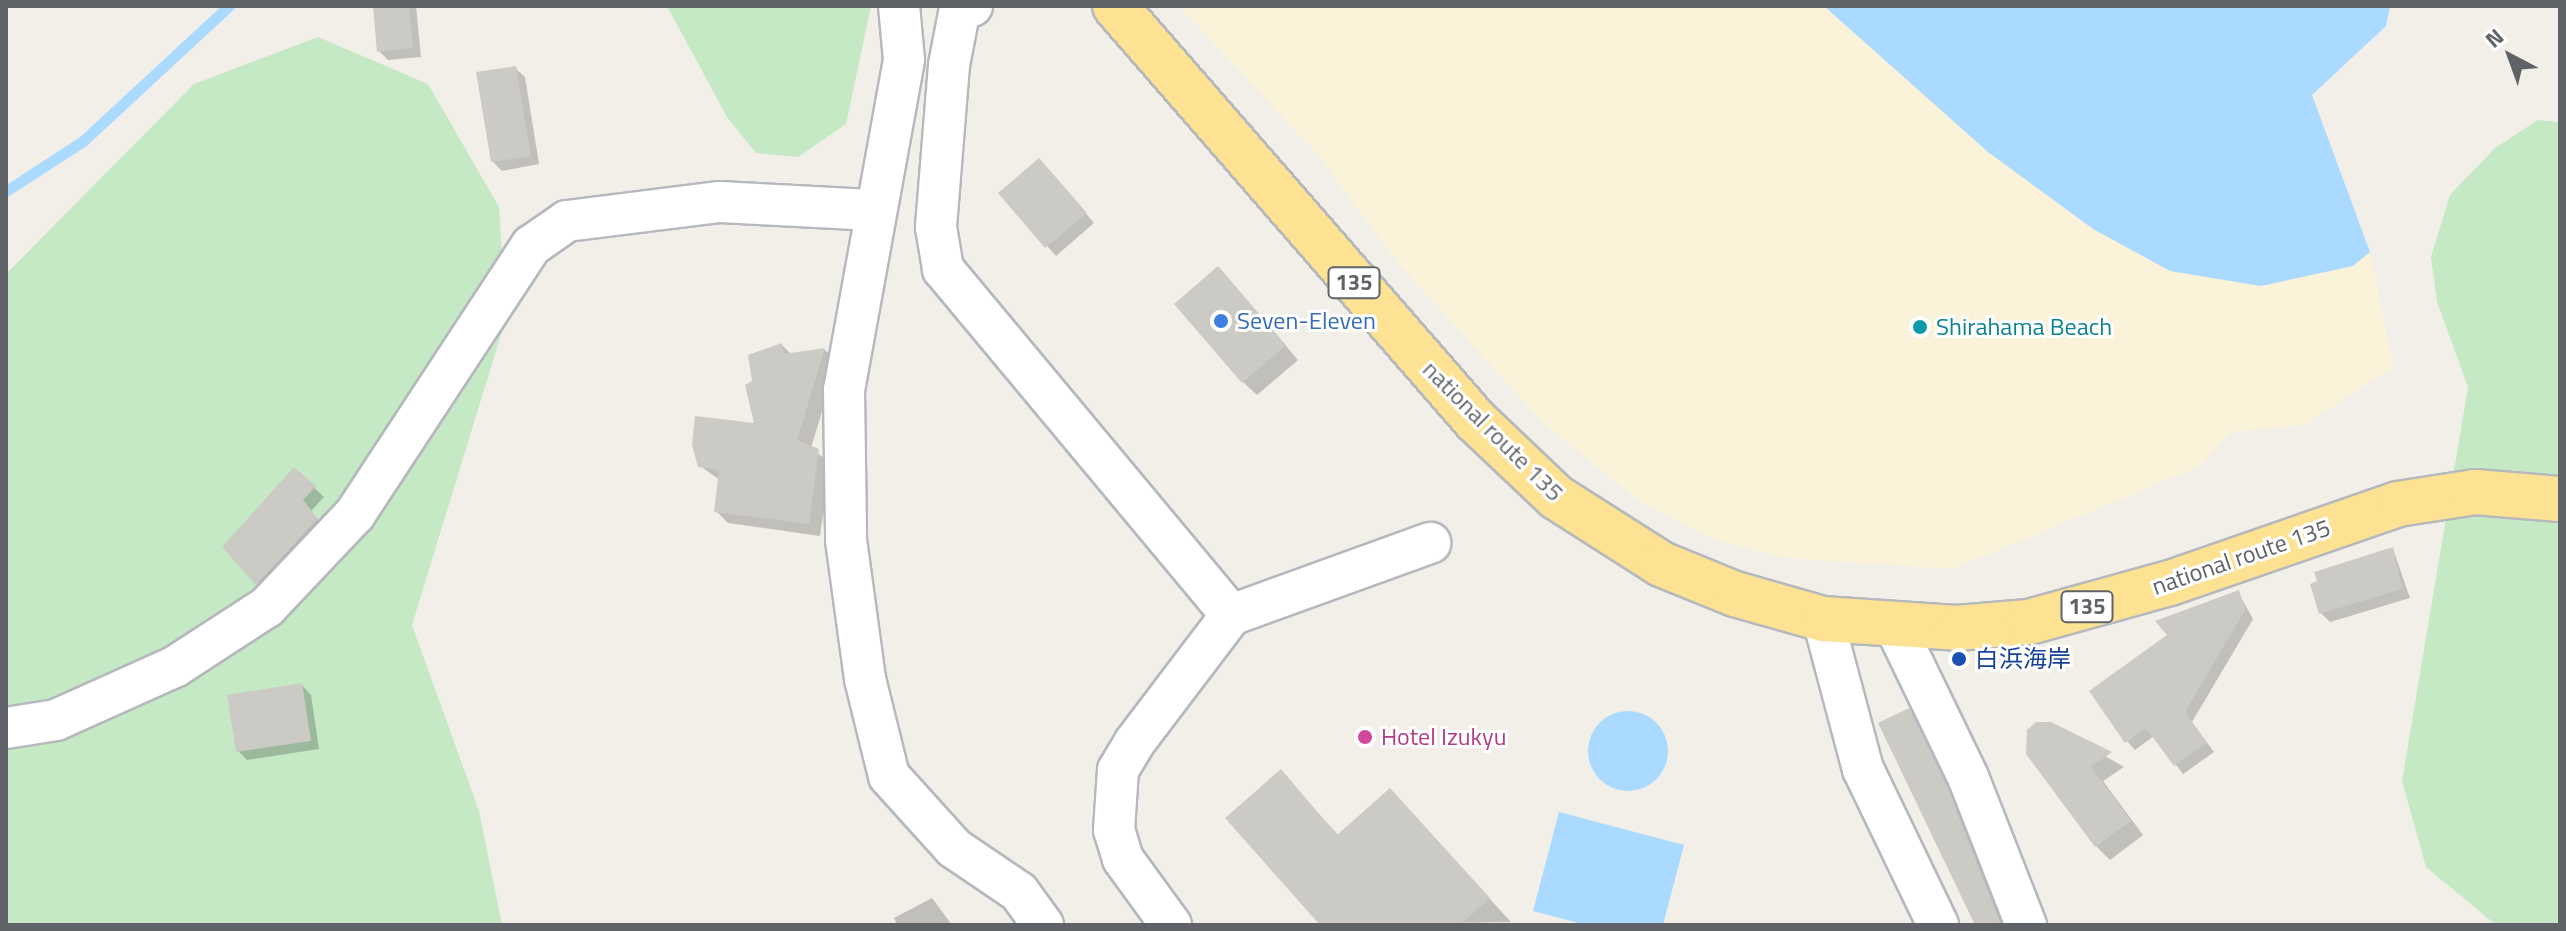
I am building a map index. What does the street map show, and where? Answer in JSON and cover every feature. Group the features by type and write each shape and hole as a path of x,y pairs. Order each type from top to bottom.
{"highway":[{"name":"national route 135","path":"1115,6 1475,420 1556,497 1661,564 1823,619 1957,628 2057,615 2398,504 2475,492 2560,499"}],"street":[{"path":"899,6 904,60 844,390 843,468 874,731 889,776 923,818 1019,892 1043,925"},
{"path":"972,6 960,8 949,65 936,227 943,269 1231,615"},
{"path":"6,728 56,720 176,666 267,607 355,514 531,246 567,221 720,202 875,210"},
{"path":"1171,925 1123,859 1114,830 1118,770 1231,615 1430,543"},
{"path":"1823,619 1863,769 1938,925"},
{"path":"1894,624 2026,925"},
{"path":"2009,882 2051,925"}],"green space":[{"path":"667,6 871,6 846,124 798,157 756,153 727,117"},
{"path":"318,37 428,84 499,207 506,318 412,625 479,811 502,925 6,925 6,274 194,84"},
{"path":"2538,120 2560,122 2560,925 2496,925 2426,867 2402,781 2468,387 2437,302 2431,257 2450,195 2495,148"}],"sand":[{"name":"Shirahama Beach","path":"1179,6 1824,6 1988,152 2353,266 2370,252 2393,367 2304,425 2231,432 2200,466 1953,569 1785,558 1712,539 1642,503 1544,424 1398,263 1319,156"}],"water":[{"path":"1824,6 2390,6 2386,26 2312,95 2370,252 2353,266 2261,286 2170,271 2093,229 1988,152"},
{"path":"1628,711 1643,714 1656,723 1665,736 1668,751 1665,766 1656,779 1643,788 1628,791 1613,788 1600,779 1591,766 1588,751 1591,736 1600,723 1613,714"},
{"path":"1559,812 1684,845 1663,925 1586,925 1533,911"}],"building":[{"path":"373,6 409,6 413,48 377,52"},
{"path":"516,66 531,156 491,162 476,72"},
{"path":"1039,158 1087,213 1045,248 998,193"},
{"path":"1218,266 1286,345 1242,383 1174,304"},
{"path":"782,343 784,354 825,348 797,440 819,449 809,524 714,512 719,470 698,467 692,445 695,416 754,423 745,385 752,381 748,355"},
{"path":"294,467 316,486 303,500 318,519 256,585 222,547"},
{"path":"2393,547 2402,589 2319,614 2310,584 2317,581 2314,572"},
{"path":"2239,590 2245,610 2185,712 2207,743 2174,766 2146,728 2125,743 2089,691 2167,635 2155,621"},
{"path":"302,683 311,741 236,752 227,695"},
{"path":"1909,708 1947,786 2001,925 1975,925 1878,723"},
{"path":"2036,722 2051,722 2112,752 2091,767 2131,821 2095,847 2026,754 2027,730"},
{"path":"1281,769 1337,835 1390,788 1490,898 1460,925 1320,925 1225,818"}],"waterway":[{"path":"6,191 83,141 229,6"}],"place":[{"name":"Seven-Eleven","path":"1221,321"},
{"name":"Shirahama Beach","path":"1920,327"},
{"name":"白浜海岸","path":"1959,659"},
{"name":"Hotel Izukyu","path":"1365,737"}]}
